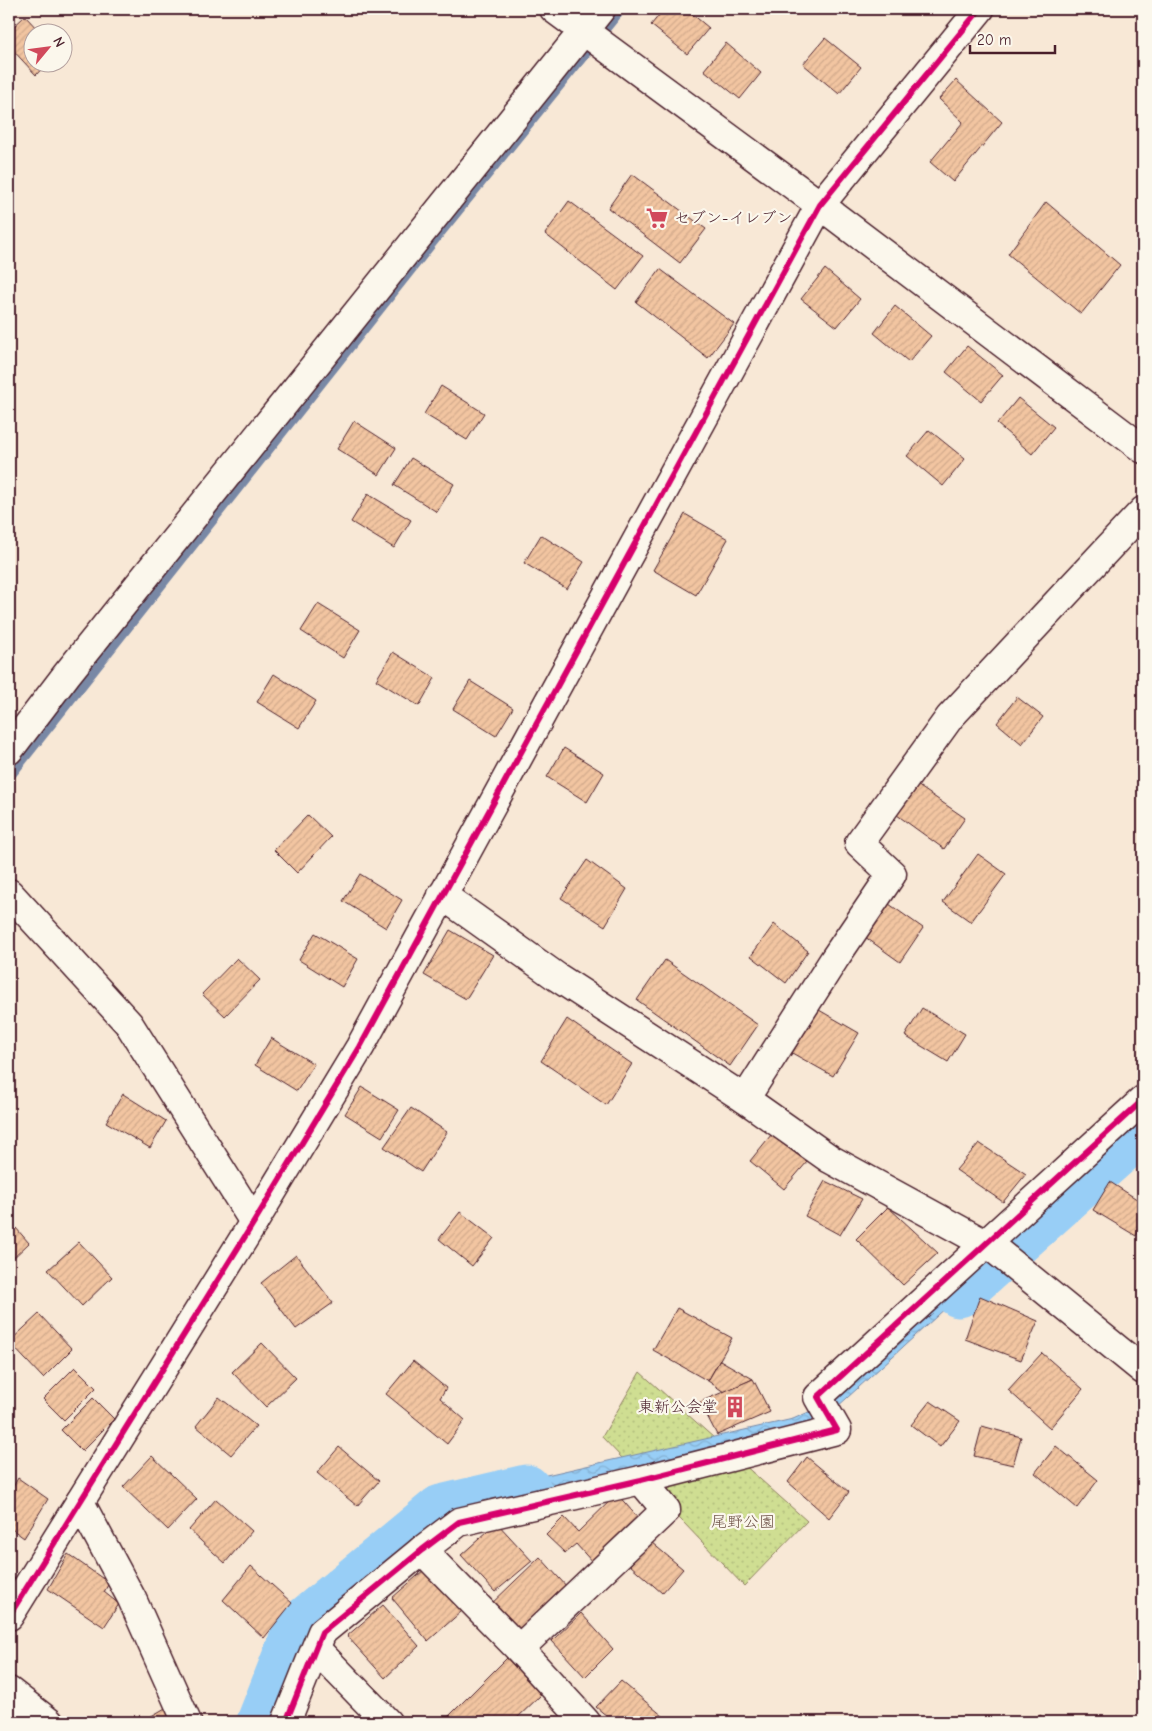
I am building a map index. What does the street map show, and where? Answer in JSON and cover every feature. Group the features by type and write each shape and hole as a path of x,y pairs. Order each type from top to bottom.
{"street":[{"path":"554,9 820,205 1143,449"},
{"path":"9,750 67,674 601,9"},
{"path":"9,1616 360,1048 820,205 980,9"},
{"path":"745,1098 835,958 892,874 859,843 950,717 1143,511"},
{"path":"9,893 129,1024 254,1222"},
{"path":"442,895 558,977 745,1098 830,1159 996,1252 1143,1370"},
{"path":"286,1722 322,1632 422,1550 460,1522 641,1480 837,1430 818,1397 996,1252 1143,1100"},
{"path":"519,1649 666,1510 641,1480"},
{"path":"80,1502 132,1599 187,1722"},
{"path":"422,1550 519,1649 586,1722"},
{"path":"316,1649 387,1722"},
{"path":"9,1691 49,1722"}],"green space":[{"name":"尾野公園","path":"640,1372 807,1521 744,1586 602,1437"}],"water":[{"path":"987,1259 993,1265 836,1408 811,1435 460,1517 454,1496 793,1419 829,1403"}],"building":[{"path":"664,9 686,9 709,28 687,54 651,25"},
{"path":"25,16 31,22 22,22 22,60 9,46 9,31"},
{"path":"825,38 861,67 839,94 803,64"},
{"path":"726,43 761,73 740,99 704,70"},
{"path":"956,80 1002,122 953,182 930,162 963,122 939,99"},
{"name":"セブン-イレブン","path":"632,174 706,229 680,263 608,208"},
{"path":"569,201 643,256 617,290 545,234"},
{"path":"1046,202 1120,265 1081,314 1008,254"},
{"path":"660,269 734,324 708,358 636,302"},
{"path":"825,269 860,299 837,327 801,299"},
{"path":"895,306 931,336 909,362 874,333"},
{"path":"967,346 1003,375 981,401 946,372"},
{"path":"441,386 484,413 467,440 424,414"},
{"path":"1018,398 1054,427 1032,454 997,424"},
{"path":"354,421 396,448 379,475 337,449"},
{"path":"929,430 965,459 943,486 907,456"},
{"path":"411,458 454,484 437,512 394,485"},
{"path":"368,494 411,520 394,548 351,522"},
{"path":"685,514 728,539 696,595 653,570"},
{"path":"541,535 584,562 567,589 524,563"},
{"path":"318,604 360,630 343,658 301,631"},
{"path":"393,652 435,678 419,706 376,680"},
{"path":"274,674 316,701 299,728 257,702"},
{"path":"470,681 513,708 496,736 453,709"},
{"path":"1017,697 1043,717 1022,744 997,723"},
{"path":"564,748 604,773 587,802 547,777"},
{"path":"917,785 965,818 944,849 897,815"},
{"path":"308,815 331,837 297,873 274,850"},
{"path":"978,854 1006,874 971,922 943,902"},
{"path":"587,860 627,889 605,926 561,898"},
{"path":"360,874 402,900 386,928 343,901"},
{"path":"889,904 923,928 900,962 865,937"},
{"path":"774,924 808,951 786,983 751,956"},
{"path":"450,930 493,955 466,999 424,975"},
{"path":"315,933 358,959 342,987 299,960"},
{"path":"237,958 260,980 225,1016 202,994"},
{"path":"665,960 758,1025 730,1066 637,1000"},
{"path":"922,1008 965,1034 948,1062 905,1036"},
{"path":"819,1010 859,1033 833,1076 792,1053"},
{"path":"567,1019 632,1064 606,1105 541,1061"},
{"path":"271,1038 314,1064 297,1091 255,1065"},
{"path":"362,1087 399,1110 382,1137 345,1114"},
{"path":"123,1094 166,1121 150,1148 106,1122"},
{"path":"411,1108 447,1132 421,1172 384,1147"},
{"path":"771,1135 807,1162 784,1189 750,1161"},
{"path":"979,1143 1026,1174 1003,1202 956,1170"},
{"path":"825,1181 862,1199 840,1235 805,1216"},
{"path":"1110,1182 1143,1203 1143,1224 1136,1236 1093,1210"},
{"path":"888,1207 938,1253 903,1285 856,1239"},
{"path":"460,1212 494,1238 472,1266 439,1239"},
{"path":"9,1220 29,1243 9,1262"},
{"path":"79,1242 112,1277 82,1306 48,1270"},
{"path":"296,1255 333,1303 296,1329 261,1283"},
{"path":"980,1296 1038,1321 1021,1360 965,1339"},
{"path":"677,1308 732,1338 708,1381 653,1350"},
{"path":"39,1314 72,1349 43,1378 9,1342"},
{"path":"262,1343 296,1378 266,1407 232,1372"},
{"path":"1042,1353 1083,1389 1050,1428 1008,1390"},
{"path":"720,1360 753,1379 724,1392 708,1381"},
{"path":"413,1361 446,1388 440,1398 465,1420 447,1444 386,1394"},
{"path":"75,1367 96,1388 64,1420 43,1399"},
{"name":"東新公会堂","path":"753,1379 770,1412 717,1435 700,1402"},
{"path":"219,1397 256,1426 231,1455 196,1426"},
{"path":"93,1398 114,1419 82,1451 61,1430"},
{"path":"930,1401 960,1421 940,1447 911,1425"},
{"path":"982,1426 1021,1437 1013,1465 974,1456"},
{"path":"1056,1446 1098,1480 1077,1508 1035,1473"},
{"path":"339,1447 379,1481 357,1506 317,1473"},
{"path":"152,1456 197,1499 168,1530 123,1487"},
{"path":"807,1457 849,1492 829,1518 788,1482"},
{"path":"18,1478 48,1499 24,1538 9,1527 9,1494"},
{"path":"617,1494 640,1520 594,1564 576,1544 565,1553 546,1535 564,1517 578,1532"},
{"path":"216,1499 252,1531 225,1563 189,1530"},
{"path":"497,1523 532,1561 495,1592 461,1555"},
{"path":"651,1542 683,1569 662,1593 630,1565"},
{"path":"68,1554 109,1583 104,1592 119,1604 104,1627 48,1589"},
{"path":"540,1557 568,1588 515,1638 487,1608"},
{"path":"251,1566 292,1603 264,1638 223,1600"},
{"path":"425,1569 462,1611 428,1641 392,1598"},
{"path":"383,1605 419,1646 385,1678 347,1636"},
{"path":"581,1613 613,1649 585,1677 552,1641"},
{"path":"507,1658 541,1695 513,1722 445,1722 444,1721"},
{"path":"621,1681 670,1722 614,1722 596,1707"},
{"path":"167,1707 175,1722 141,1722"},
{"path":"1040,1715 1051,1722 1035,1722"}],"waterway":[{"path":"9,778 435,240 622,9"},
{"path":"959,1292 1143,1128"},
{"path":"262,1722 299,1628 441,1510 526,1490"}],"cycle path":[{"path":"9,1616 254,1222 360,1047 820,205 980,9"},
{"path":"286,1722 322,1632 459,1522 641,1480 837,1430 818,1397 1143,1100"}],"place":[{"name":"セブン-イレブン","path":"657,218"},
{"name":"東新公会堂","path":"735,1407"}]}
